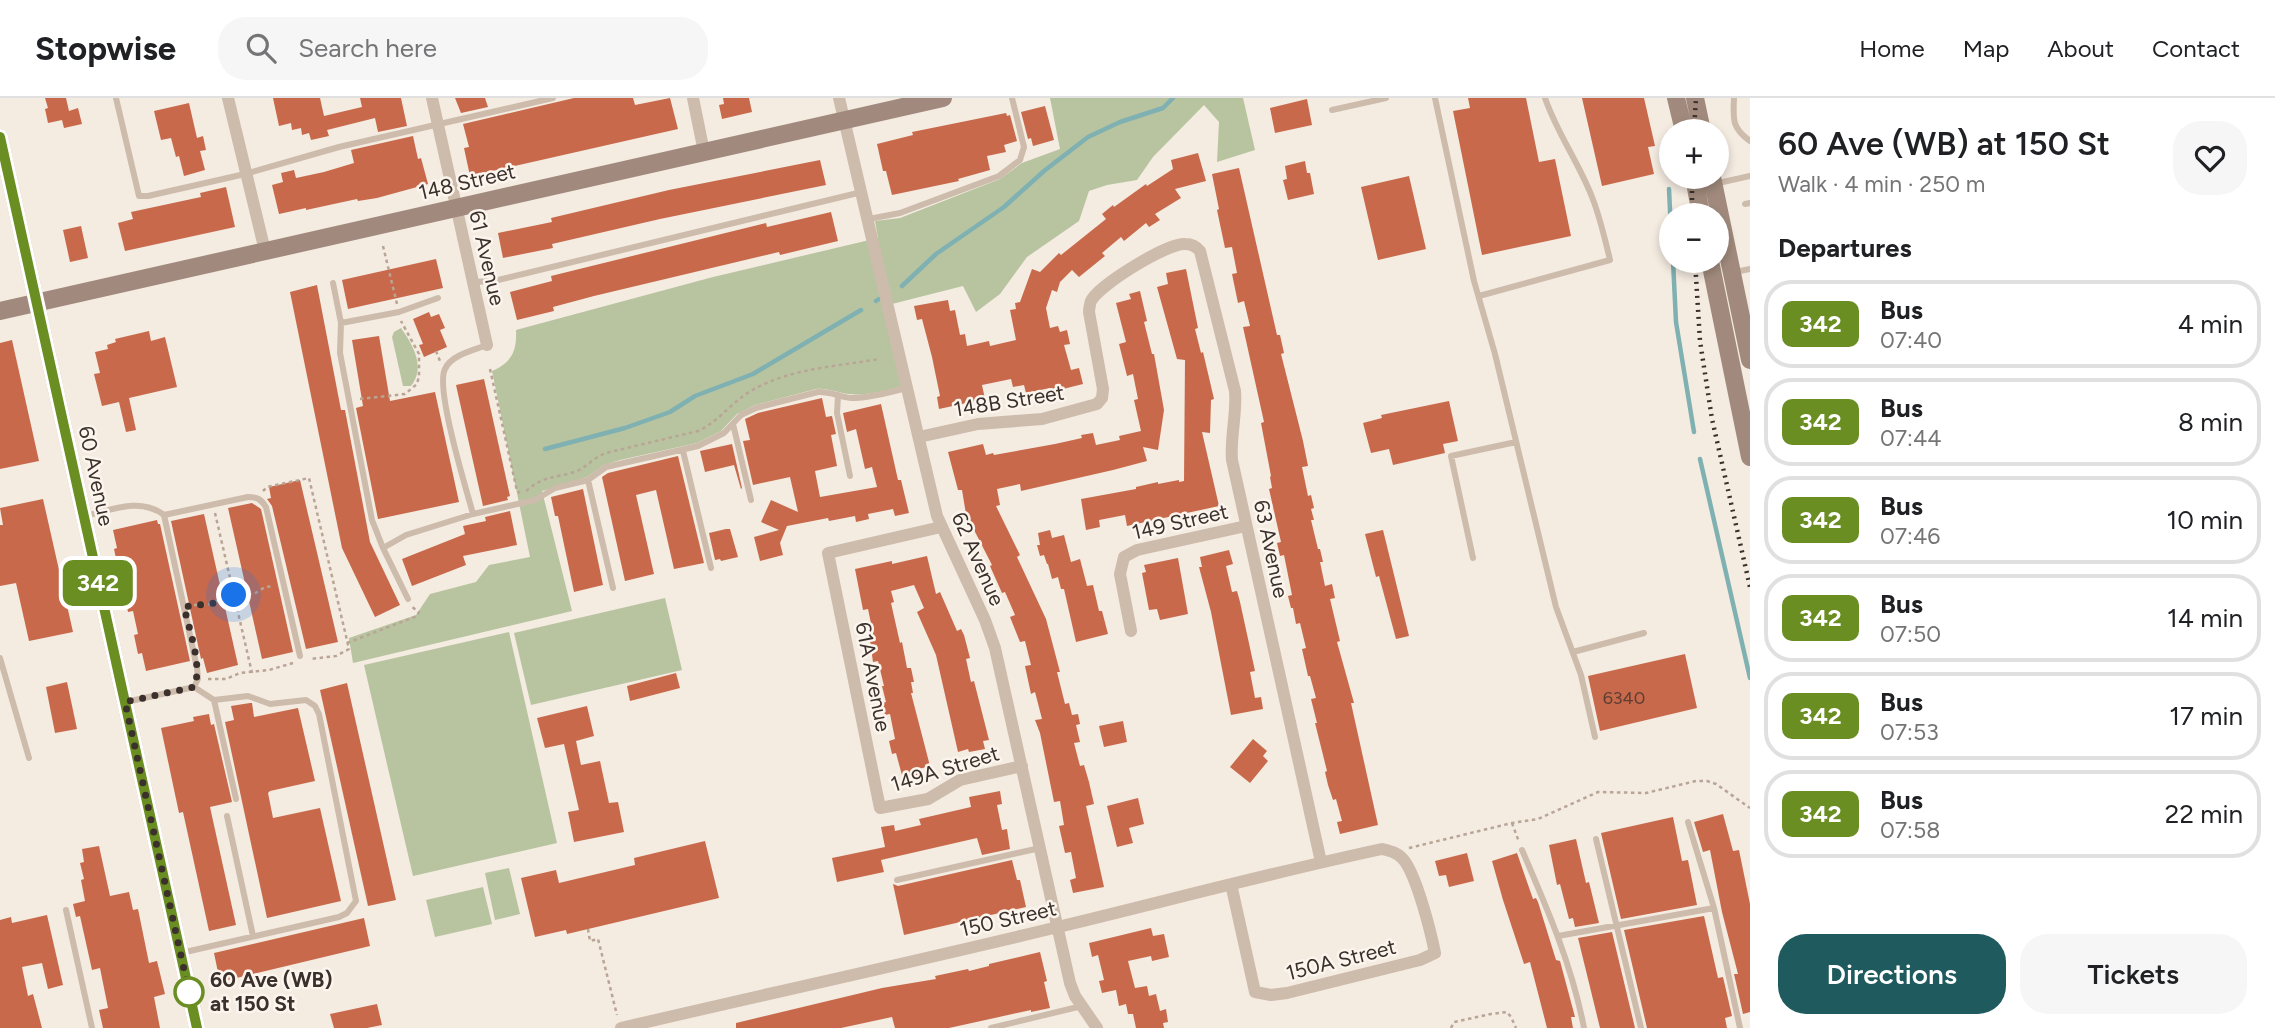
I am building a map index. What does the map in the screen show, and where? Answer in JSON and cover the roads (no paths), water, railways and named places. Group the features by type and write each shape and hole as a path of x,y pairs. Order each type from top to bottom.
{"main road":[{"name":"148 Street","path":"0,311 943,98"},
{"path":"1676,98 1681,119"},
{"path":"1695,98 1699,119"},
{"path":"1714,189 1731,273 1743,301 1750,360"},
{"path":"1712,273 1750,457"}],"street":[{"path":"228,98 265,251"},
{"name":"61 Avenue","path":"432,98 487,345"},
{"path":"693,98 704,152"},
{"name":"62 Avenue","path":"839,98 941,527 985,620 995,648 1070,983 1097,1028"},
{"name":"60 Avenue","path":"0,137 197,1028"},
{"name":"63 Avenue","path":"1102,397 1102,379 1089,312 1091,302 1106,286 1156,253 1181,244 1195,246 1202,255 1235,391 1232,460 1321,862"},
{"name":"148B Street","path":"919,437 978,424 1042,419 1097,404 1102,397"},
{"name":"149 Street","path":"1131,631 1120,574 1124,556 1137,550 1246,526"},
{"name":"61A Avenue","path":"880,808 828,553 941,527"},
{"name":"149A Street","path":"880,808 928,799 960,780 1022,766"},
{"name":"150 Street","path":"621,1028 1382,849 1403,853 1432,936 1434,953"},
{"name":"150A Street","path":"1231,884 1255,992 1271,995 1287,993 1420,960 1434,953"}],"lane":[{"path":"116,98 139,196 245,174 317,153 553,98"},
{"path":"869,219 900,213 999,176 1020,160 1024,147 1012,98"},
{"path":"1332,110 1386,98"},
{"path":"1434,98 1479,296 1556,607 1581,675 1595,737"},
{"path":"1479,296 1610,260 1593,198 1556,126 1545,98"},
{"path":"1734,98 1733,117 1737,132 1750,141"},
{"path":"1729,179 1750,176"},
{"path":"473,282 494,281 862,192"},
{"path":"1731,273 1750,269"},
{"path":"333,283 341,323 340,353 372,520 408,598"},
{"path":"341,323 399,313 438,298"},
{"path":"473,514 455,444 443,388 443,375 446,365 454,359 487,345"},
{"path":"383,548 406,536 473,514 528,502 555,488 588,480 606,467 683,451 713,439 741,415 756,408 818,392 827,391 857,398 908,388"},
{"path":"838,395 837,413 850,476"},
{"path":"733,424 751,500"},
{"path":"1473,558 1451,456 1516,442"},
{"path":"683,451 711,568"},
{"path":"588,480 613,588"},
{"path":"164,515 248,497 256,497 266,507 300,660"},
{"path":"83,516 140,504 153,507 164,515 198,679 194,687"},
{"path":"1573,652 1644,633"},
{"path":"0,658 29,758"},
{"path":"125,702 194,687 214,700 248,696 270,704 301,699 315,706 318,714 356,893 352,908 339,916 180,953"},
{"path":"214,700 236,799"},
{"path":"227,816 253,936"},
{"path":"1688,822 1714,908 1740,1028"},
{"path":"1596,839 1641,1028"},
{"path":"897,880 1040,848"},
{"path":"1522,850 1558,936 1577,995 1584,1028"},
{"path":"1558,936 1714,908"},
{"path":"66,910 92,1028"},
{"path":"991,1028 1082,1006"}],"waterway":[{"path":"902,286 936,254 1004,207 1088,137 1120,122 1163,108 1173,98"},
{"path":"1669,189 1670,203"},
{"path":"1674,273 1676,322 1694,432"},
{"path":"545,449 625,428 670,412 695,396 753,374 861,310"},
{"path":"1700,459 1750,678"}],"railway":[{"path":"1695,119 1696,98"},
{"path":"1692,189 1692,203"},
{"path":"1696,273 1700,341 1712,419 1750,587"}],"place":[{"name":"60 Ave (WB) at 150 St","path":"189,992"}]}
